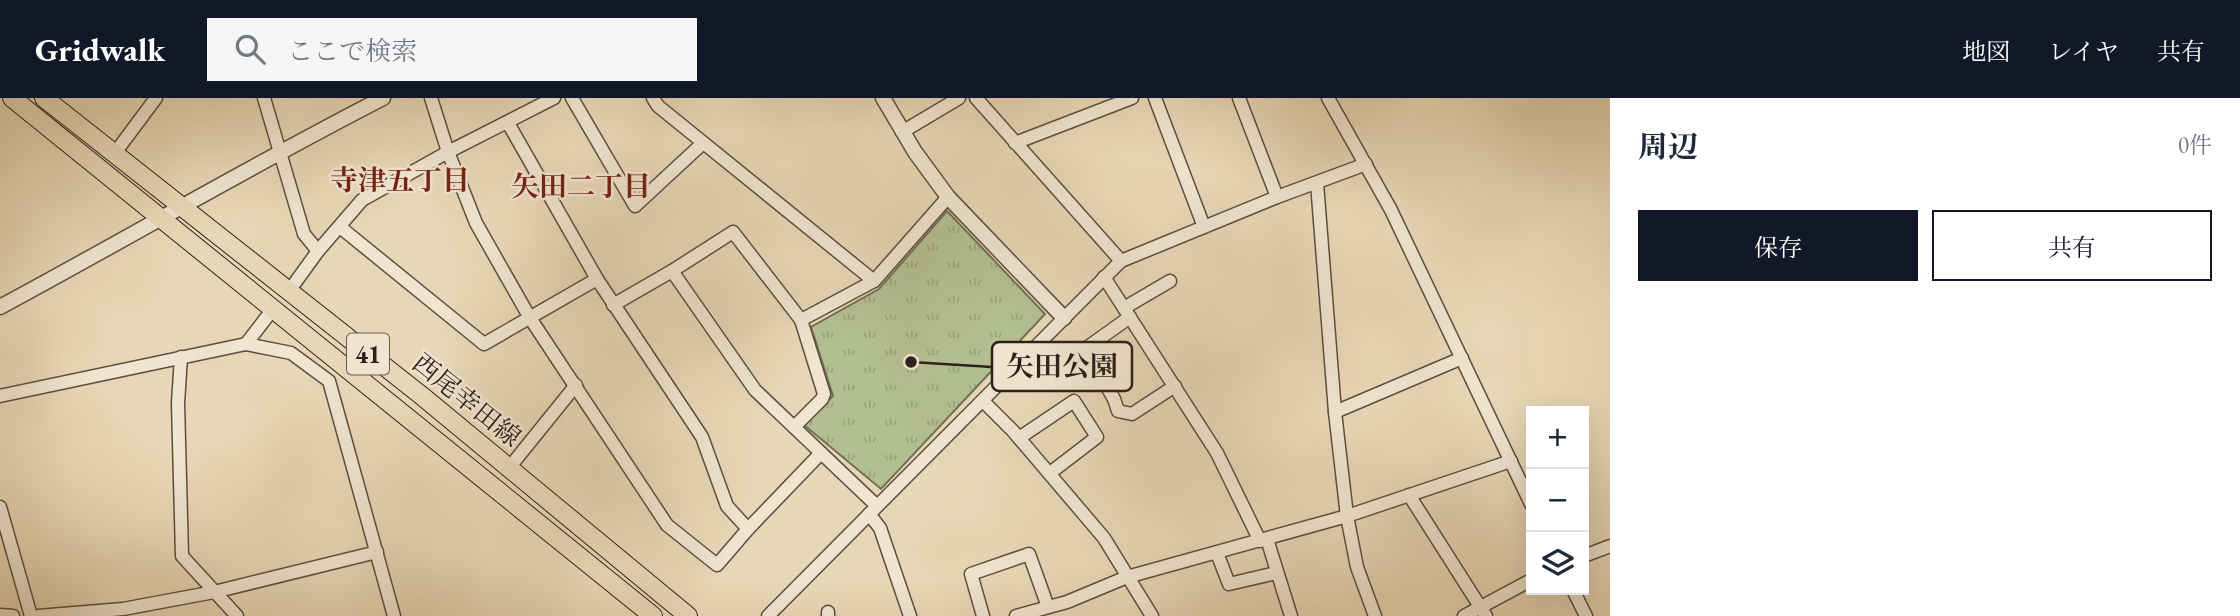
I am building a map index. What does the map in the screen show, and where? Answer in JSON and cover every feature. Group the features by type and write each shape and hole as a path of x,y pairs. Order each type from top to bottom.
{"main road":[{"name":"西尾幸田線","path":"12,98 653,616"},
{"name":"西尾幸田線","path":"44,98 289,291 688,616"}],"street":[{"path":"115,153 156,98"},
{"path":"264,98 304,234 318,251"},
{"path":"0,307 161,220 279,151 383,98"},
{"path":"431,98 448,152 477,223 530,318 667,525 717,565 821,453"},
{"path":"289,291 318,251 362,200 554,98"},
{"path":"572,98 635,206 703,143"},
{"path":"653,98 658,106 874,281"},
{"path":"883,98 902,132 948,197 1064,318"},
{"path":"902,132 959,98"},
{"path":"976,98 1121,261"},
{"path":"1015,143 1132,98"},
{"path":"1155,98 1203,227"},
{"path":"1239,98 1277,197"},
{"path":"1328,98 1366,164 1526,493"},
{"path":"508,123 613,306 702,437 727,506 748,529"},
{"path":"768,616 1121,261 1366,164"},
{"path":"1317,183 1335,412 1347,516 1357,567 1375,616"},
{"path":"801,320 874,281 948,197"},
{"path":"340,227 484,344 597,279"},
{"path":"613,306 733,232 801,320 824,394 794,428"},
{"path":"672,271 755,390 821,453 873,510 910,616"},
{"path":"1104,277 1217,453 1264,540 1291,616"},
{"path":"1170,281 1085,349 1114,399 1118,411 1132,414 1175,386"},
{"path":"246,344 273,309"},
{"path":"2,391 246,344 291,353 329,381 394,616"},
{"path":"181,357 178,403 181,556 237,616"},
{"path":"1335,412 1462,358"},
{"path":"509,468 576,385"},
{"path":"983,401 1050,473 1104,538 1152,616"},
{"path":"1019,438 1074,401 1097,437 1050,473"},
{"path":"1016,616 1067,602 1127,577 1347,516 1511,461"},
{"path":"1409,495 1483,611"},
{"path":"0,507 31,616"},
{"path":"1589,554 1610,546"},
{"path":"38,616 123,609 214,592 377,552"},
{"path":"1217,553 1229,584 1276,573"},
{"path":"983,616 971,574 1029,554 1048,607"},
{"path":"1464,616 1483,611 1526,583"},
{"path":"1576,595 1586,616"},
{"path":"0,615 13,616"}],"green space":[{"path":"947,211 1045,314 881,489 804,425 833,396 811,327 879,289"}],"place":[{"name":"矢田公園","path":"911,362"}],"district":[{"name":"寺津五丁目","path":"400,180"},
{"name":"矢田二丁目","path":"581,186"}]}
